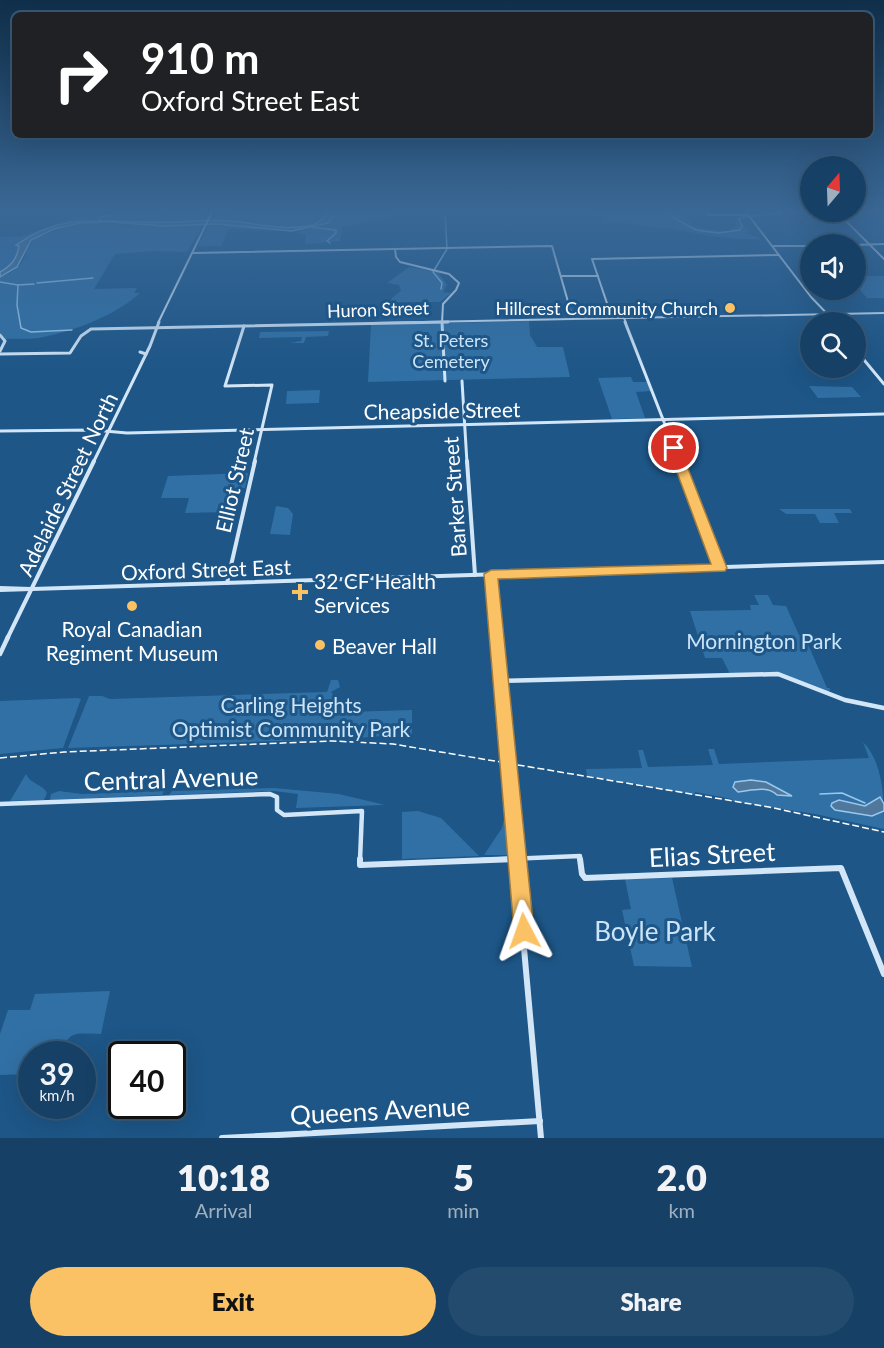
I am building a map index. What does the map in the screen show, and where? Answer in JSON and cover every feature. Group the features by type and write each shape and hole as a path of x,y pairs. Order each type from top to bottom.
{"main road":[{"name":"Adelaide Street North","path":"108,432 147,352"}],"street":[{"name":"Adelaide Street North","path":"147,352 160,315 186,265"},
{"path":"414,265 454,277 459,283 458,290 442,304 445,381"},
{"path":"558,265 573,319"},
{"path":"594,265 612,318"},
{"path":"787,265 823,312"},
{"path":"561,276 598,276"},
{"name":"Huron Street","path":"866,313 884,313"},
{"name":"Huron Street","path":"155,328 800,314"},
{"path":"624,318 720,568"},
{"name":"Elliot Street","path":"227,583 272,385 225,386 244,326"},
{"path":"0,335 5,341 0,353 69,353 86,330 155,328"},
{"path":"866,361 884,384"},
{"name":"Barker Street","path":"462,381 474,575"},
{"name":"Cheapside Street","path":"0,431 131,433 884,414"},
{"name":"Adelaide Street North","path":"0,654 108,432"},
{"name":"Oxford Street East","path":"0,589 884,562"},
{"path":"491,574 518,858 541,1138"},
{"name":"Oxford Street East","path":"0,589 32,589"},
{"path":"15,590 23,593 27,600"},
{"path":"502,681 778,674 798,680 846,701 884,708"},
{"name":"Central Avenue","path":"0,804 270,794 277,797 277,810 284,814 362,811 360,865 518,858"},
{"name":"Elias Street","path":"518,858 580,856 582,874 585,878 841,868 884,974"},
{"name":"Queens Avenue","path":"222,1138 540,1121"}],"green space":[{"path":"0,265 11,265 0,272"},
{"path":"19,265 108,265 94,289 137,288 134,293 140,293 107,315 81,326 34,338 6,339 0,333 0,277"},
{"path":"409,267 438,272 447,285 443,292 451,293 440,302 391,302 392,298 401,291 399,285 387,283"},
{"path":"866,276 884,276 884,298 867,298"},
{"name":"St. Peters Cemetery","path":"529,321 530,335 537,347 563,347 570,377 368,382 371,325"},
{"path":"329,331 328,336 306,337 304,343 290,343 301,341 302,337 259,338 260,332"},
{"path":"631,377 633,382 647,382 651,391 636,392 645,418 612,419 598,378"},
{"path":"809,386 852,387 861,397 818,398"},
{"path":"320,390 319,403 286,404 287,391"},
{"path":"248,473 245,488 233,488 227,512 185,513 189,498 161,498 168,476"},
{"path":"276,506 288,508 293,514 290,535 270,534"},
{"path":"779,509 850,509 852,513 834,513 839,523 820,523 815,514 786,514"},
{"name":"Mornington Park","path":"754,595 768,595 773,605 786,606 799,635 804,635 827,688 830,688 829,693 781,674 730,674 722,658 705,658 690,611 751,610 750,605 759,605"},
{"name":"Carling Heights Optimist Community Park","path":"331,680 338,680 340,687 331,692 347,712 412,710 412,734 341,739 68,748 89,696 102,696 110,699 327,692"},
{"path":"81,699 63,748 0,754 0,701"},
{"path":"863,742 879,771 883,795 884,829 695,792 695,795 587,776 586,769 642,768 638,750 643,750 648,767 713,765 708,749 714,749 719,764 869,758"},
{"path":"26,774 30,780 45,790 47,793 44,800 10,801"},
{"path":"504,783 510,855 484,855 502,828 505,814"},
{"path":"274,788 339,794 385,805 296,808 298,794 274,791 169,795 172,791"},
{"path":"59,791 82,794 164,791 162,795 50,800 51,794"},
{"path":"418,811 441,818 479,856 402,859 402,812"},
{"name":"Boyle Park","path":"672,878 692,967 634,966 622,910 631,909 625,879"},
{"path":"110,991 101,1034 79,1034 66,1041 18,1041 18,1074 0,1075 0,1034 8,1010 30,1010 35,994"}],"shaded area":[{"path":"10,265 18,265 0,277 0,272"},
{"path":"751,780 766,782 792,796 777,795 763,789 738,792 733,787 735,782"},
{"path":"880,797 884,804 884,811 872,816 835,810 831,806 839,800 865,806"}],"waterway":[{"path":"437,265 433,272 442,283 441,289"},
{"path":"37,283 93,278"},
{"path":"0,282 18,285"},
{"path":"18,285 34,284"},
{"path":"18,285 17,305 21,328 31,332 72,330"},
{"path":"820,794 842,793 865,803"}],"railway":[{"path":"0,758 64,752 332,741 393,744 769,807 884,832"}],"place":[{"name":"Hillcrest Community Church","path":"730,308"},
{"name":"32 CF Health Services","path":"300,592"},
{"name":"Royal Canadian Regiment Museum","path":"132,606"},
{"name":"Beaver Hall","path":"320,645"}],"route":[{"path":"524,931 491,574 720,568 674,448"}]}
